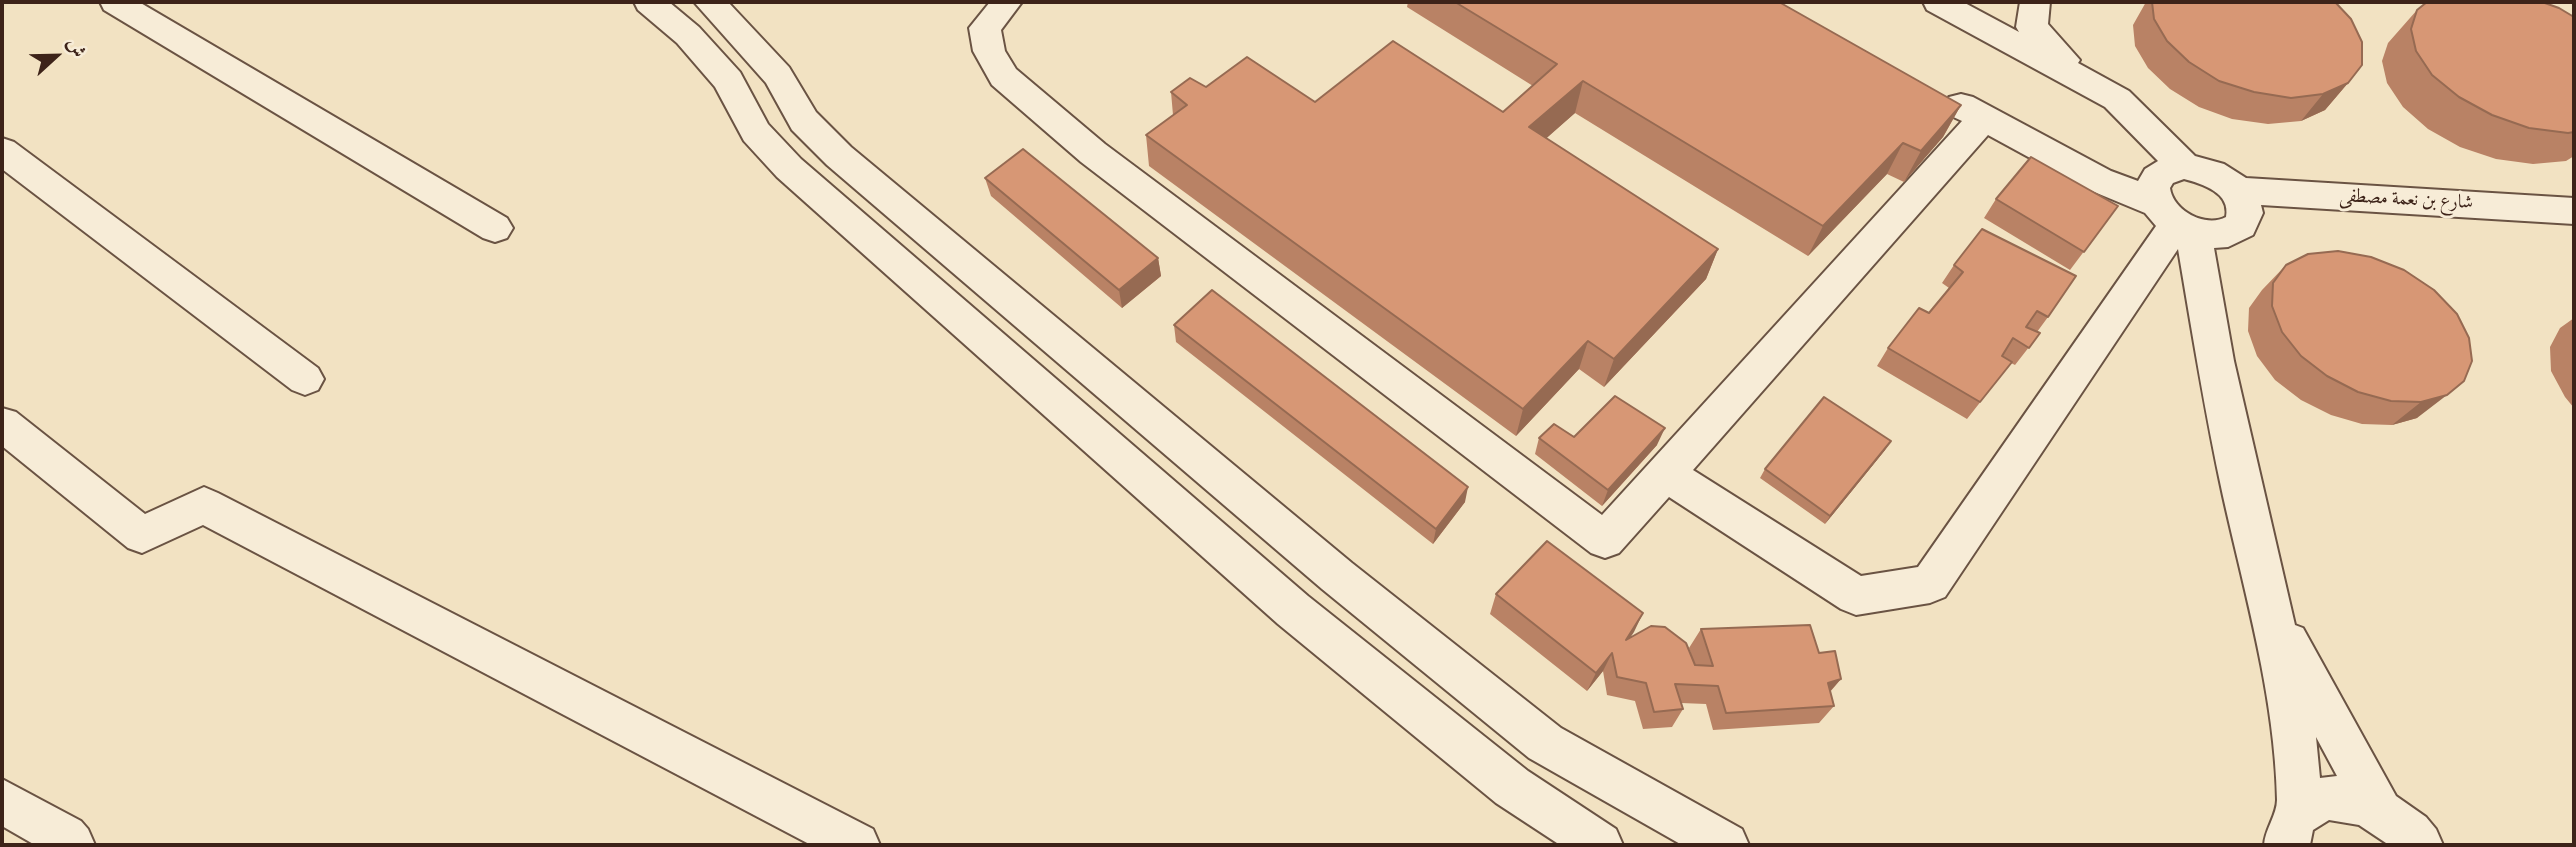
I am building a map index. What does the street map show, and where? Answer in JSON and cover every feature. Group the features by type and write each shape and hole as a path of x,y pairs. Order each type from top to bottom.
{"street":[{"path":"115,2 495,228"},
{"path":"649,2 688,36 728,80 756,132 789,168 1293,610 1512,788 1600,845"},
{"path":"709,2 738,29 778,75 804,121 839,156 1337,576 1545,743 1726,845"},
{"path":"1007,2 985,28 989,51 1003,77 1093,153 1605,540 1984,118"},
{"path":"1938,2 2117,99 2184,166"},
{"path":"2035,2 2032,27 2085,81"},
{"path":"1938,93 2175,219 2216,234 2236,230 2244,223 2247,213 2245,202 2239,191 2214,173 2184,166 2161,173 2154,182 2152,192 2175,219 2215,361 2242,495 2271,609 2296,747 2294,828"},
{"path":"2,151 305,379"},
{"name":"شارع بن نعمة مصطفى","path":"2239,191 2574,211"},
{"path":"1665,473 1856,596 1930,584 2175,219"},
{"path":"2,424 142,536 204,505 857,845"},
{"path":"2271,609 2380,811"},
{"path":"2294,828 2306,804 2325,798 2349,799 2380,811 2420,845"},
{"path":"2,801 65,837 72,845"}],"building":[{"path":"1455,2 1779,2 1961,105 1921,151 1903,143 1823,226 1583,81 1529,127 1718,249 1614,359 1588,341 1523,409 1146,135 1187,105 1171,92 1190,78 1206,87 1247,57 1315,102 1393,41 1503,112 1557,64"},
{"path":"2152,2 2335,2 2351,19 2362,42 2362,65 2348,83 2323,94 2291,98 2254,92 2219,81 2189,62 2167,41 2154,19"},
{"path":"2427,2 2542,2 2574,17 2574,132 2529,128 2492,115 2459,97 2432,75 2416,51 2411,29 2417,10"},
{"path":"1023,149 1158,258 1119,290 985,178"},
{"path":"2031,157 2118,206 2084,252 1996,199"},
{"path":"1982,229 2076,276 2048,317 2037,311 2026,327 2040,333 2029,348 2013,338 2002,356 2012,362 1980,402 1888,348 1919,308 1929,313 1963,272 1954,265"},
{"path":"2338,251 2371,257 2404,270 2434,290 2457,314 2469,338 2472,361 2464,381 2447,395 2421,402 2391,401 2358,392 2327,376 2301,356 2282,332 2272,306 2273,283 2286,265 2308,254"},
{"path":"1212,290 1468,487 1436,529 1174,325"},
{"path":"1615,396 1665,428 1608,490 1539,438 1554,424 1574,437"},
{"path":"1824,397 1891,441 1830,516 1765,469"},
{"path":"1547,541 1643,613 1626,640 1651,626 1665,627 1686,643 1695,665 1713,666 1701,629 1810,625 1819,653 1835,651 1841,679 1828,683 1834,706 1726,713 1718,686 1675,684 1683,709 1654,712 1646,683 1617,677 1612,653 1596,673 1496,594"}]}
